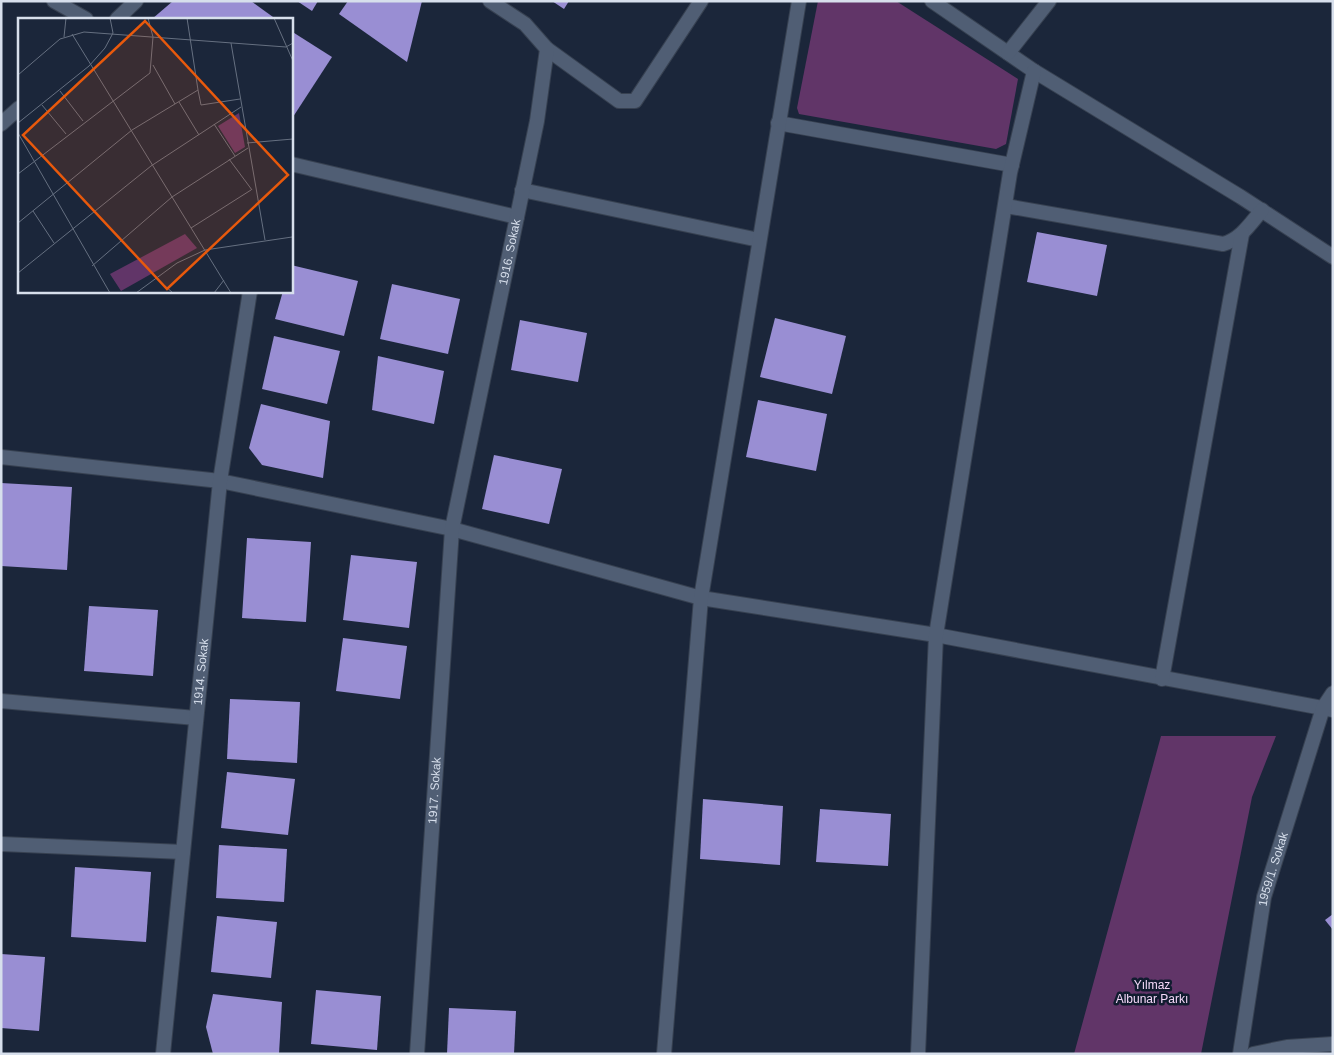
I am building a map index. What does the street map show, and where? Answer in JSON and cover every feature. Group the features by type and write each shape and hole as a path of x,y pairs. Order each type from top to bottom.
{"street":[{"path":"54,1 84,18"},
{"path":"118,18 136,1"},
{"path":"490,1 525,24 547,49 620,101 635,101 701,1"},
{"path":"664,1054 700,598 799,1"},
{"path":"932,1 1034,71 1262,210 1333,257"},
{"path":"1008,52 1049,1"},
{"name":"1916. Sokak","path":"452,529 537,120 547,49"},
{"path":"918,1054 936,635 1012,165 1034,71"},
{"path":"1,124 18,109"},
{"path":"778,123 1012,165"},
{"path":"292,164 517,217"},
{"path":"522,190 759,240"},
{"path":"1006,206 1223,244 1232,241 1242,234 1262,210"},
{"path":"1162,679 1242,234"},
{"name":"1914. Sokak","path":"163,1054 220,481 250,292"},
{"path":"1,457 220,481 452,529 700,598 936,635 1328,709"},
{"name":"1917. Sokak","path":"418,1054 452,529"},
{"name":"1959/1. Sokak","path":"1240,1054 1264,897 1333,693"},
{"path":"1,701 196,718"},
{"path":"1,844 183,852"},
{"path":"1253,1054 1287,1047 1333,1044"}],"green space":[{"path":"818,1 896,1 1018,79 1006,144 996,149 799,114 797,108"},
{"name":"Yılmaz Albunar Parkı","path":"1161,736 1276,736 1252,797 1201,1054 1074,1054"}],"building":[{"path":"173,1 251,1 273,17 272,18 153,18"},
{"path":"297,1 318,1 312,11"},
{"path":"348,1 422,1 407,62 339,14"},
{"path":"552,1 569,1 564,9"},
{"path":"292,32 332,57 292,118"},
{"path":"1037,232 1107,245 1097,296 1027,282"},
{"path":"292,265 358,281 344,336 275,319 283,292 292,292"},
{"path":"392,284 460,299 448,354 380,339"},
{"path":"775,318 846,336 832,394 760,377"},
{"path":"520,320 587,333 578,382 511,370"},
{"path":"274,336 340,351 327,404 262,389"},
{"path":"378,356 444,371 434,424 372,410"},
{"path":"758,400 827,414 816,471 746,457"},
{"path":"261,404 330,421 323,478 262,465 249,448"},
{"path":"494,455 562,469 549,524 482,509"},
{"path":"1,483 72,487 67,570 1,566"},
{"path":"247,538 311,542 306,622 242,618"},
{"path":"351,555 417,562 409,628 343,620"},
{"path":"89,606 158,610 153,676 84,671"},
{"path":"343,638 407,646 400,699 336,691"},
{"path":"230,699 300,702 297,763 227,759"},
{"path":"227,772 295,779 288,835 221,828"},
{"path":"703,799 783,806 780,865 700,859"},
{"path":"820,809 891,814 888,866 816,862"},
{"path":"219,845 287,849 284,902 216,898"},
{"path":"75,867 151,872 146,942 71,937"},
{"path":"1333,914 1333,930 1325,920"},
{"path":"217,916 277,922 271,978 211,972"},
{"path":"1,954 45,957 39,1031 1,1028"},
{"path":"316,990 381,996 377,1050 311,1044"},
{"path":"213,994 282,1002 279,1054 213,1054 206,1027"},
{"path":"449,1008 516,1011 514,1054 447,1054"}]}
